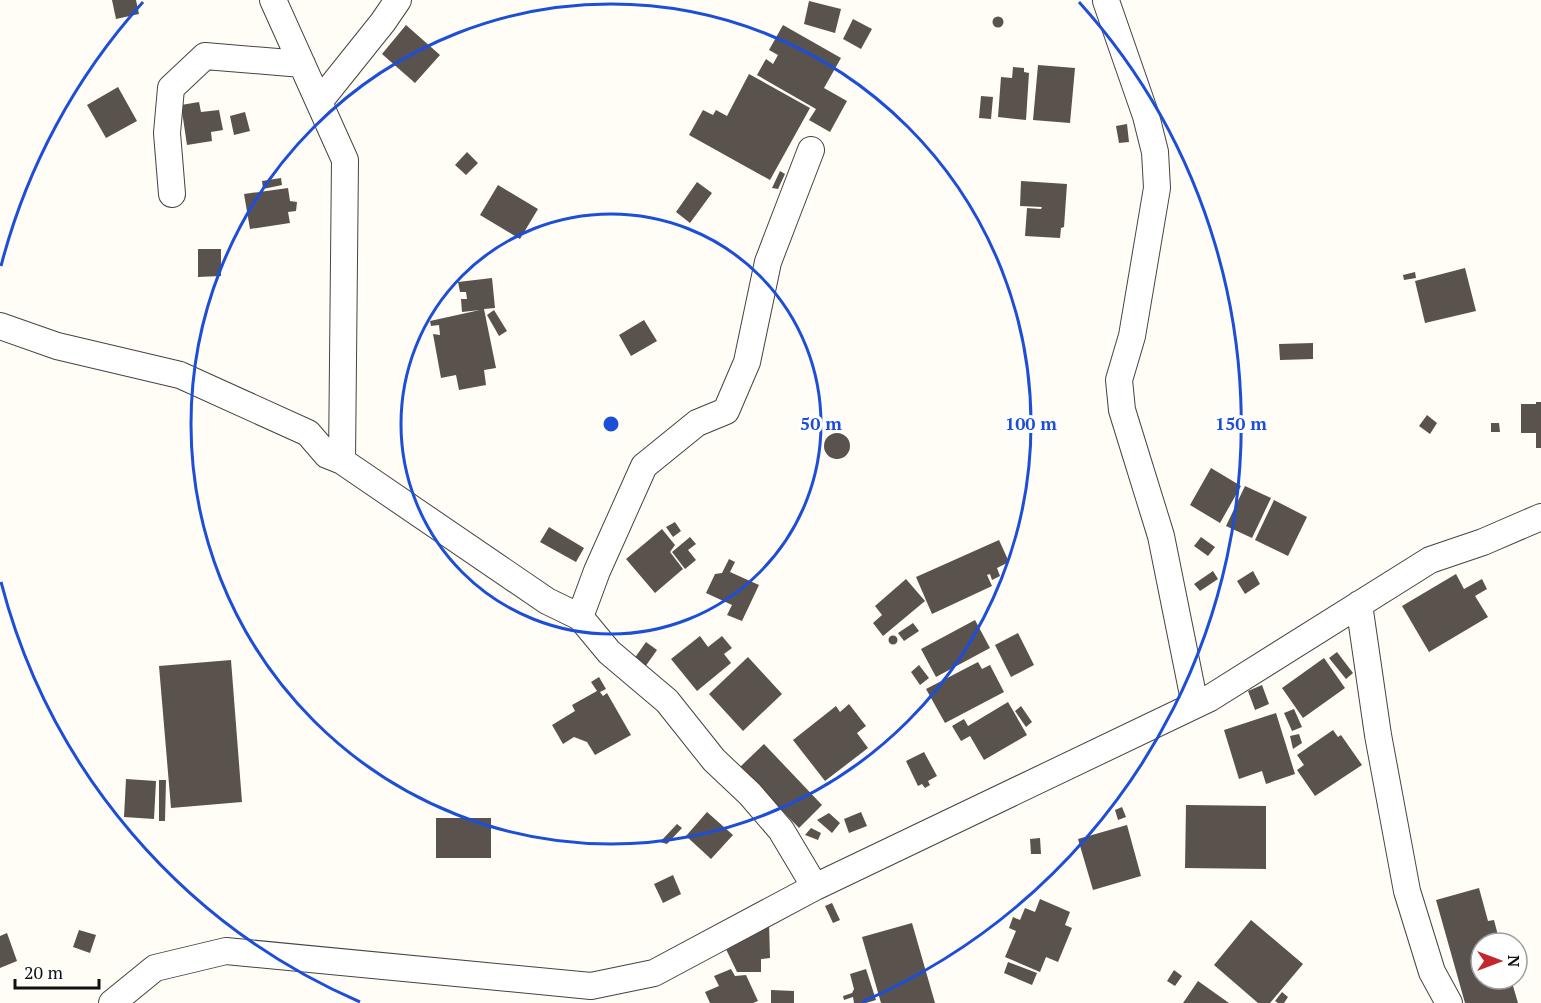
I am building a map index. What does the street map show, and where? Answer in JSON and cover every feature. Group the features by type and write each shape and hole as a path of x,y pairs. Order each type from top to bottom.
{"street":[{"path":"273,0 345,160 342,461"},
{"path":"319,102 398,0"},
{"path":"1106,1 1153,143 1157,188 1132,336 1119,380 1122,410 1161,537 1195,705"},
{"path":"172,194 167,133 171,88 204,56 302,64"},
{"path":"580,617 597,571 644,466 697,423 726,411 747,362 768,262 811,150"},
{"path":"0,326 57,345 180,375 308,433 327,455 342,461 547,601 580,617 609,652 667,701 714,760 750,794 781,830 815,887"},
{"path":"112,1003 155,968 226,951 591,986 654,973 815,887 1195,705 1430,560 1484,542 1541,517"},
{"path":"1359,604 1378,735 1407,891 1432,972 1449,1003"}],"building":[{"path":"112,0 136,0 139,14 116,19"},
{"path":"809,1 841,9 835,33 804,24"},
{"path":"998,17 1002,18 1002,26 998,27 994,26 993,22 994,18"},
{"path":"853,19 872,29 861,49 843,39"},
{"path":"406,25 440,55 415,83 382,54"},
{"path":"783,25 841,58 824,88 847,101 830,132 809,120 816,109 757,75 766,59 773,64 778,55 769,50"},
{"path":"1038,65 1075,68 1070,123 1033,120"},
{"path":"1013,67 1024,68 1024,72 1029,73 1026,120 998,117 1001,77 1012,78"},
{"path":"749,74 810,108 770,180 689,135 703,110 713,115 716,110 727,116"},
{"path":"118,87 137,121 106,138 87,105"},
{"path":"981,96 993,97 991,119 979,118"},
{"path":"199,102 201,112 219,110 223,130 211,132 212,141 187,145 181,105"},
{"path":"245,112 250,131 234,135 230,116"},
{"path":"1127,124 1129,142 1119,143 1116,126"},
{"path":"467,152 478,163 466,175 455,165"},
{"path":"780,171 785,174 778,189 772,188"},
{"path":"281,178 282,185 263,189 262,181"},
{"path":"1021,181 1067,184 1064,227 1061,228 1060,238 1025,236 1027,208 1041,209 1042,207 1020,206"},
{"path":"697,182 712,193 690,223 676,212"},
{"path":"498,185 538,209 520,239 480,215"},
{"path":"288,188 290,201 297,202 296,211 288,212 290,223 250,229 244,194"},
{"path":"198,249 221,249 221,276 198,277"},
{"path":"1465,268 1476,311 1425,323 1415,281"},
{"path":"1415,272 1416,278 1404,280 1403,275"},
{"path":"492,278 495,308 484,309 496,368 484,370 486,385 459,390 456,375 441,378 433,334 440,335 439,325 431,326 430,321 480,310 462,312 461,299 467,299 466,292 460,292 458,282"},
{"path":"494,310 507,331 499,336 487,315"},
{"path":"644,320 657,341 631,356 619,335"},
{"path":"1313,343 1313,359 1280,360 1279,344"},
{"path":"1536,402 1541,402 1541,448 1536,448 1536,433 1521,433 1521,404 1536,404"},
{"path":"1427,415 1437,423 1430,434 1419,426"},
{"path":"1491,423 1499,423 1500,432 1491,432"},
{"path":"837,433 846,437 850,446 846,455 837,459 828,455 824,446 828,437"},
{"path":"1211,468 1241,486 1220,523 1190,505"},
{"path":"1245,486 1271,498 1252,538 1226,526"},
{"path":"1274,500 1307,517 1288,556 1255,540"},
{"path":"675,522 681,531 673,537 666,527"},
{"path":"549,527 584,548 576,562 540,542"},
{"path":"662,529 675,545 670,552 683,569 655,593 626,559"},
{"path":"690,537 696,544 688,550 696,560 685,569 672,552"},
{"path":"1201,537 1215,547 1208,556 1194,546"},
{"path":"999,540 1009,562 997,568 1000,576 992,580 990,574 987,575 992,586 932,614 916,577"},
{"path":"729,559 735,562 730,572 759,585 742,621 727,615 732,605 706,593 715,574 722,573"},
{"path":"1213,571 1218,579 1200,591 1194,584"},
{"path":"1253,571 1260,584 1245,594 1237,581"},
{"path":"1456,574 1464,589 1482,579 1487,589 1475,596 1488,617 1429,652 1402,606"},
{"path":"906,579 925,601 883,636 873,623 882,615 875,606"},
{"path":"975,620 990,648 936,677 921,649"},
{"path":"913,623 919,631 904,641 898,633"},
{"path":"1018,633 1034,665 1011,677 995,645"},
{"path":"893,635 898,640 893,645 888,640"},
{"path":"700,636 708,647 722,636 732,648 724,654 731,663 697,691 671,659"},
{"path":"646,642 657,650 645,667 634,659"},
{"path":"1337,652 1353,673 1346,679 1329,658"},
{"path":"748,657 782,694 743,731 709,694"},
{"path":"1324,658 1345,688 1303,718 1282,688"},
{"path":"231,660 242,802 171,808 159,666"},
{"path":"978,662 982,669 990,665 1004,692 945,723 926,689"},
{"path":"919,665 929,678 920,685 911,672"},
{"path":"599,677 606,689 600,692 603,696 607,693 631,735 595,755 587,742 574,737 563,744 552,725 575,711 572,705 597,691 591,682"},
{"path":"1262,685 1269,704 1255,710 1248,691"},
{"path":"1008,702 1027,735 984,760 970,736 961,741 952,726 964,719 968,726"},
{"path":"849,704 866,726 857,733 868,748 825,781 793,740 836,706 840,712"},
{"path":"1021,706 1032,722 1026,727 1015,711"},
{"path":"1294,709 1302,727 1292,731 1284,713"},
{"path":"1276,713 1295,774 1266,784 1262,771 1239,779 1224,730"},
{"path":"1333,730 1338,737 1341,735 1362,765 1315,796 1297,770 1304,765 1297,755"},
{"path":"1299,734 1302,743 1293,749 1290,736"},
{"path":"764,744 822,805 799,828 740,767"},
{"path":"924,752 937,776 928,781 930,785 925,788 922,784 918,786 906,761"},
{"path":"126,779 156,781 154,819 124,817"},
{"path":"159,780 166,780 165,821 159,821"},
{"path":"1186,805 1266,806 1266,869 1185,868"},
{"path":"1122,807 1126,817 1118,820 1115,810"},
{"path":"707,812 733,835 711,859 686,836"},
{"path":"861,812 867,826 849,833 844,819"},
{"path":"829,813 840,823 832,833 817,820"},
{"path":"436,818 491,818 491,858 436,858"},
{"path":"677,824 682,828 667,844 660,842"},
{"path":"1127,825 1141,876 1093,890 1078,839"},
{"path":"811,828 821,833 818,840 805,835"},
{"path":"1040,838 1041,854 1031,854 1030,839"},
{"path":"673,875 681,894 663,903 654,884"},
{"path":"1479,888 1488,921 1494,920 1497,931 1469,931 1469,991 1514,991 1518,1003 1465,1003 1436,900"},
{"path":"1040,899 1070,912 1065,925 1072,928 1058,962 1046,957 1040,972 1005,957 1016,931 1009,928 1013,917 1020,920 1025,908 1035,912"},
{"path":"832,903 840,920 833,923 825,906"},
{"path":"1251,920 1303,964 1270,1003 1258,1003 1214,965"},
{"path":"769,922 770,958 761,959 761,972 737,972 724,945"},
{"path":"912,923 935,1003 881,1003 862,937"},
{"path":"79,930 96,935 90,953 73,947"},
{"path":"7,933 17,961 0,968 0,936"},
{"path":"1008,962 1037,973 1032,985 1004,973"},
{"path":"731,969 735,976 746,975 758,1001 710,1003 705,992 719,986 714,976"},
{"path":"866,969 876,1000 854,1003 853,997 844,1000 843,996 852,993 854,989 850,974"},
{"path":"1174,970 1182,976 1175,986 1167,981"},
{"path":"1198,981 1229,1003 1183,1003"},
{"path":"771,990 794,991 794,1003 771,1003"},
{"path":"1282,992 1288,997 1284,1003 1278,1003 1275,1001"}]}
